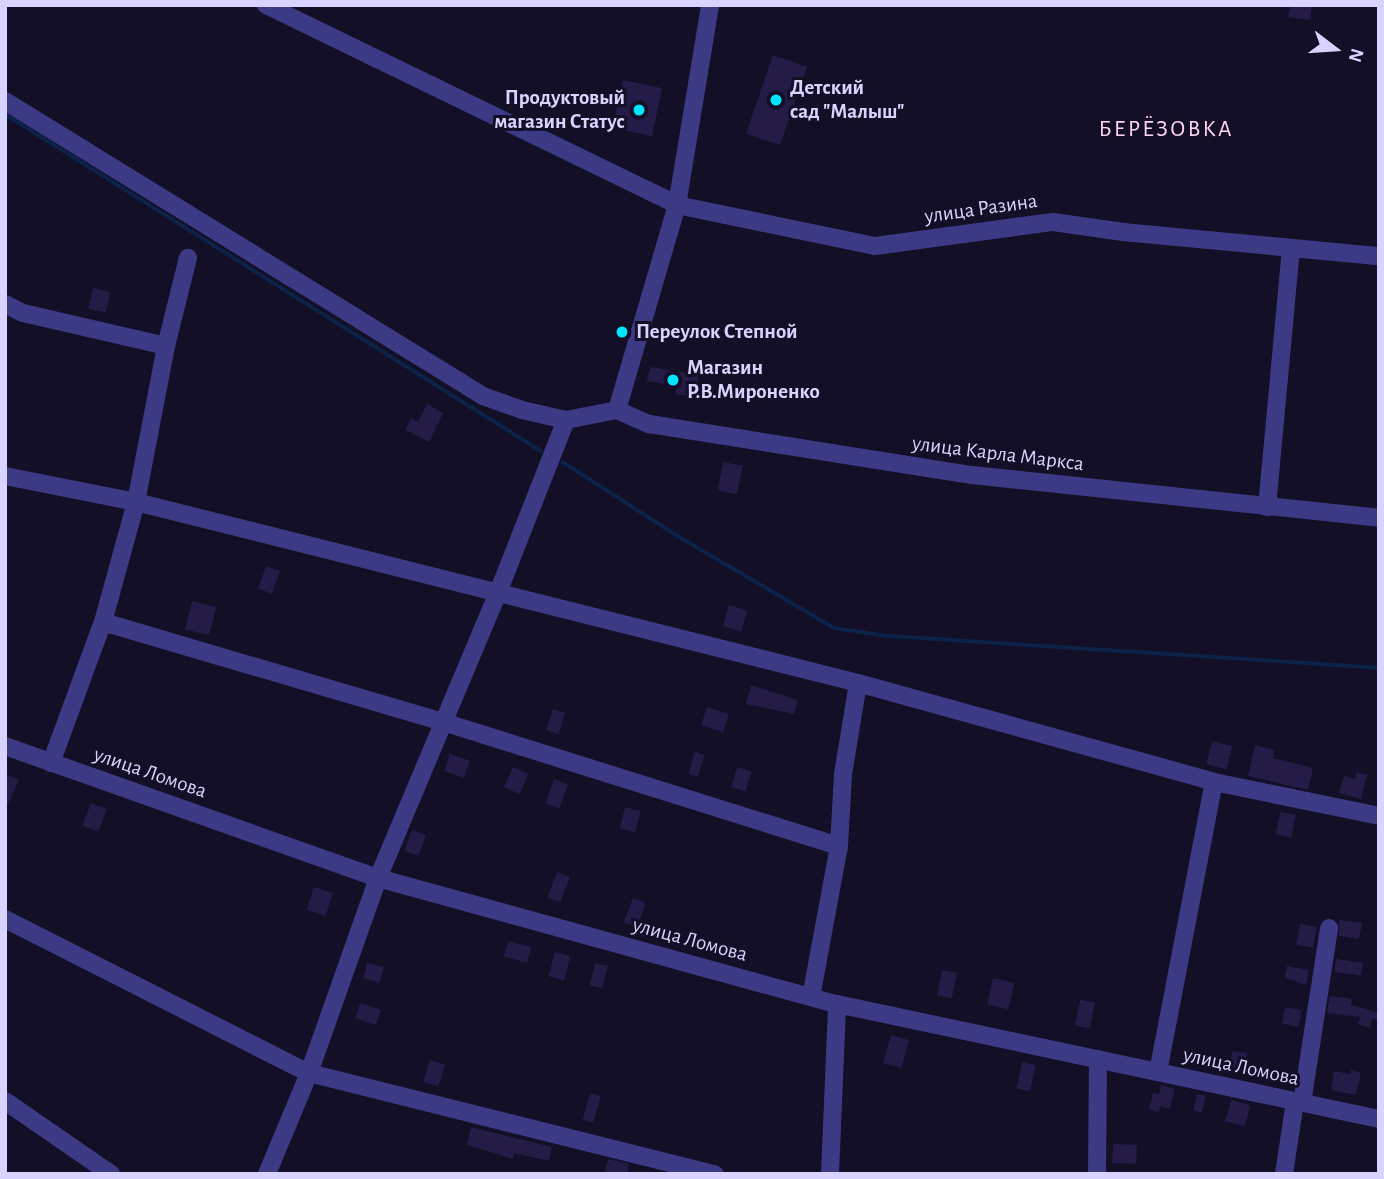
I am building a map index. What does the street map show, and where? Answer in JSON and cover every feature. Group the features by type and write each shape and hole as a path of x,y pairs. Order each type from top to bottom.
{"street":[{"name":"улица Разина","path":"266,5 677,205 875,246 1053,222 1123,232 1379,256"},
{"path":"5,102 483,396 522,410 566,420 617,410 677,205 710,5"},
{"path":"1267,507 1291,248"},
{"path":"51,763 103,622 136,502 166,345 188,258"},
{"path":"5,304 23,313 166,345"},
{"name":"улица Карла Маркса","path":"617,410 649,424 972,475 1379,518"},
{"path":"267,1174 309,1073 377,878 497,595 566,420"},
{"path":"5,476 136,502 497,595 858,683 1214,782 1379,816"},
{"path":"103,622 443,722 839,846"},
{"path":"811,997 839,846 843,774 858,683"},
{"name":"улица Ломова","path":"5,746 377,878 836,1004 1379,1119"},
{"path":"1158,1072 1214,782"},
{"path":"5,919 309,1073 715,1174"},
{"path":"1284,1174 1329,928"},
{"path":"830,1174 836,1004"},
{"path":"1097,1174 1098,1059"},
{"path":"5,1101 111,1174"}],"building":[{"path":"1290,5 1312,5 1310,20 1288,17"},
{"path":"773,55 807,67 780,145 746,133"},
{"path":"623,80 662,88 652,136 613,128"},
{"path":"93,288 111,292 106,313 88,308"},
{"path":"650,367 699,375 695,397 675,394 677,386 647,381"},
{"path":"427,404 443,413 429,442 405,430 411,418 418,422"},
{"path":"723,462 743,466 737,494 717,490"},
{"path":"266,566 280,571 272,594 258,589"},
{"path":"192,601 216,607 209,635 185,629"},
{"path":"729,605 747,610 741,631 723,626"},
{"path":"751,685 798,700 794,714 746,704"},
{"path":"707,707 729,714 723,732 701,725"},
{"path":"553,709 565,713 559,734 546,730"},
{"path":"1212,741 1232,746 1227,769 1206,764"},
{"path":"1255,745 1275,750 1273,758 1313,768 1308,790 1248,776"},
{"path":"695,752 705,755 698,777 688,774"},
{"path":"450,754 470,761 464,778 444,771"},
{"path":"513,767 529,774 520,794 504,787"},
{"path":"737,767 751,771 746,791 731,787"},
{"path":"1357,772 1367,775 1361,799 1339,793 1344,776 1355,779"},
{"path":"5,774 19,780 5,811"},
{"path":"554,779 568,784 559,809 545,803"},
{"path":"91,803 107,809 98,831 82,825"},
{"path":"625,807 641,811 635,832 620,828"},
{"path":"1280,812 1296,815 1291,838 1276,835"},
{"path":"412,830 426,835 419,856 404,851"},
{"path":"557,872 570,877 560,902 547,897"},
{"path":"314,887 333,893 326,916 307,910"},
{"path":"633,898 646,903 637,927 624,922"},
{"path":"1339,920 1362,923 1359,939 1339,936"},
{"path":"1300,924 1317,927 1313,948 1296,945"},
{"path":"508,941 531,947 527,963 504,956"},
{"path":"555,952 570,956 564,980 549,976"},
{"path":"1336,959 1363,963 1361,976 1334,972"},
{"path":"367,963 384,967 380,982 363,979"},
{"path":"595,963 608,966 602,988 590,985"},
{"path":"1287,966 1309,970 1306,985 1285,978"},
{"path":"942,970 957,973 952,998 937,996"},
{"path":"993,978 1014,983 1008,1009 987,1004"},
{"path":"1330,996 1352,999 1351,1005 1379,1013 1379,1020 1372,1019 1370,1028 1358,1024 1360,1017 1327,1013"},
{"path":"1080,1000 1095,1003 1090,1028 1075,1026"},
{"path":"360,1003 381,1010 376,1025 355,1018"},
{"path":"1285,1007 1302,1010 1299,1027 1282,1024"},
{"path":"891,1035 909,1040 901,1068 883,1063"},
{"path":"1232,1051 1247,1053 1244,1073 1229,1071"},
{"path":"430,1060 445,1065 438,1087 423,1082"},
{"path":"1022,1062 1036,1065 1030,1091 1016,1088"},
{"path":"1351,1070 1361,1073 1356,1095 1331,1090 1334,1071 1350,1074"},
{"path":"1161,1085 1175,1089 1170,1109 1160,1106 1159,1112 1149,1109 1153,1093 1159,1094"},
{"path":"590,1093 601,1096 593,1123 583,1120"},
{"path":"1197,1094 1206,1096 1202,1113 1193,1111"},
{"path":"1231,1100 1250,1105 1245,1126 1225,1121"},
{"path":"471,1127 552,1147 549,1161 514,1153 513,1159 467,1145"},
{"path":"1113,1144 1137,1145 1136,1164 1112,1163"},
{"path":"608,1159 629,1164 627,1174 605,1174"}],"waterway":[{"path":"5,114 541,451"},
{"path":"563,462 678,536 834,628 889,636 1379,668"}],"place":[{"name":"Детский сад \"Малыш\"","path":"776,100"},
{"name":"Продуктовый магазин Статус","path":"639,110"},
{"name":"Переулок Степной","path":"622,332"},
{"name":"Магазин Р.В.Мироненко","path":"673,380"}],"district":[{"name":"БЕРЁЗОВКА","path":"1166,130"}]}
